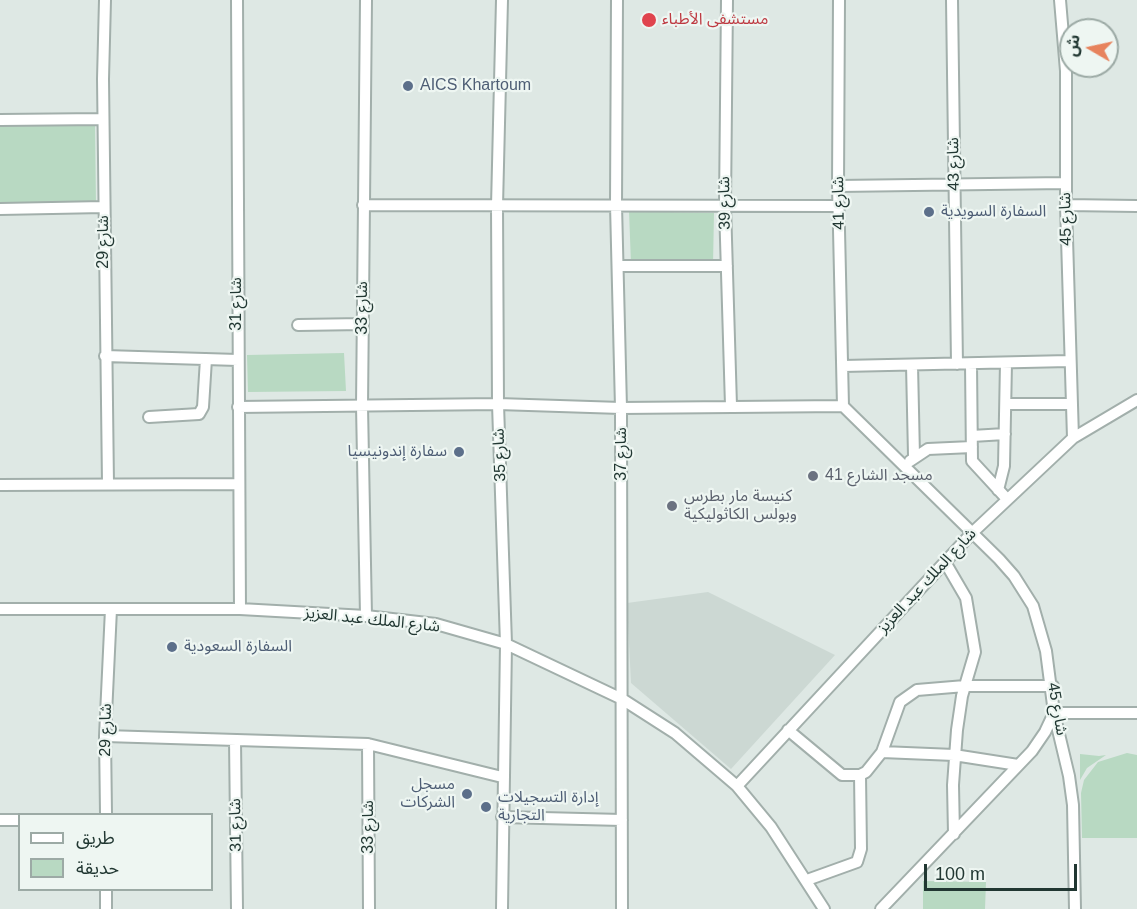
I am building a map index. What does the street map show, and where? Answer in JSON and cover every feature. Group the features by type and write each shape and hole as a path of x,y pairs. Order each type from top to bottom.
{"street":[{"name":"شارع 29","path":"105,0 104,207 108,484"},
{"name":"شارع 31","path":"237,0 240,609"},
{"name":"شارع 33","path":"366,0 362,406 366,616"},
{"name":"شارع 35","path":"502,0 497,206 498,404 506,644 502,777 502,909"},
{"name":"شارع 37","path":"616,0 616,205 621,408 622,909"},
{"name":"شارع 39","path":"727,0 725,206 731,406"},
{"name":"شارع 41","path":"839,0 838,206 843,406"},
{"name":"شارع 43","path":"952,0 957,364"},
{"name":"شارع 45","path":"1060,0 1066,71 1065,183 1070,404 1073,438"},
{"path":"0,120 104,118"},
{"path":"838,186 1065,183"},
{"path":"363,205 838,206"},
{"path":"1066,205 1137,206"},
{"path":"0,209 104,207"},
{"path":"618,266 727,266"},
{"path":"298,325 363,324"},
{"path":"105,356 238,360"},
{"path":"149,417 199,414 203,407 206,359"},
{"path":"843,366 1069,361"},
{"path":"998,490 1004,466 1006,363"},
{"path":"971,364 972,441 975,466 1007,499"},
{"path":"912,365 914,456"},
{"name":"شارع الملك عبد العزيز","path":"736,786 972,533 1007,499 1073,438 1137,400"},
{"path":"238,407 498,404 621,408 843,406"},
{"path":"1006,404 1070,404"},
{"name":"شارع 45","path":"843,406 1014,576 1033,606 1041,630 1053,686 1054,713 1065,754 1073,805 1075,909"},
{"path":"904,467 914,456 928,449 1005,434"},
{"path":"0,485 238,484"},
{"path":"945,562 966,598 975,645 974,658 965,686 954,755 954,834"},
{"name":"شارع الملك عبد العزيز","path":"0,609 240,609 366,616 436,624 506,644 622,699 675,733 736,786 771,827 824,909"},
{"name":"شارع 29","path":"106,813 105,736 111,609"},
{"path":"788,730 842,775 860,775 866,772 882,752 900,702 917,690 965,686 1053,686"},
{"path":"881,909 1018,765 1046,732 1054,713 1137,713"},
{"path":"105,736 368,744 502,777"},
{"name":"شارع 31","path":"236,740 237,909"},
{"name":"شارع 33","path":"368,744 369,909"},
{"path":"882,752 954,755 1018,765"},
{"path":"807,880 857,862 861,849 860,775"},
{"path":"502,818 622,820"},
{"path":"0,820 18,819"},
{"path":"106,891 106,909"}],"shaded area":[{"path":"708,592 835,655 731,769 631,683 627,603"}],"green space":[{"path":"0,125 95,125 96,206 0,207"},
{"path":"629,211 714,213 713,265 631,264"},
{"path":"344,353 346,391 248,392 247,355"},
{"path":"1127,753 1137,755 1137,838 1082,838 1081,793 1084,780 1098,762"},
{"path":"1080,754 1106,755 1087,768 1080,780"},
{"path":"923,881 986,882 985,909 923,909"}],"place":[{"name":"مستشفی الأطباء","path":"649,20"},
{"name":"AICS Khartoum","path":"408,86"},
{"name":"السفارة السويدية","path":"929,212"},
{"name":"سفارة إندونيسيا","path":"459,452"},
{"name":"مسجد الشارع 41","path":"813,476"},
{"name":"كنيسة مار بطرس وبولس الكاثوليكية","path":"672,506"},
{"name":"السفارة السعودية","path":"172,647"},
{"name":"مسجل الشركات","path":"467,794"},
{"name":"إدارة التسجيلات التجارية","path":"486,807"}]}
